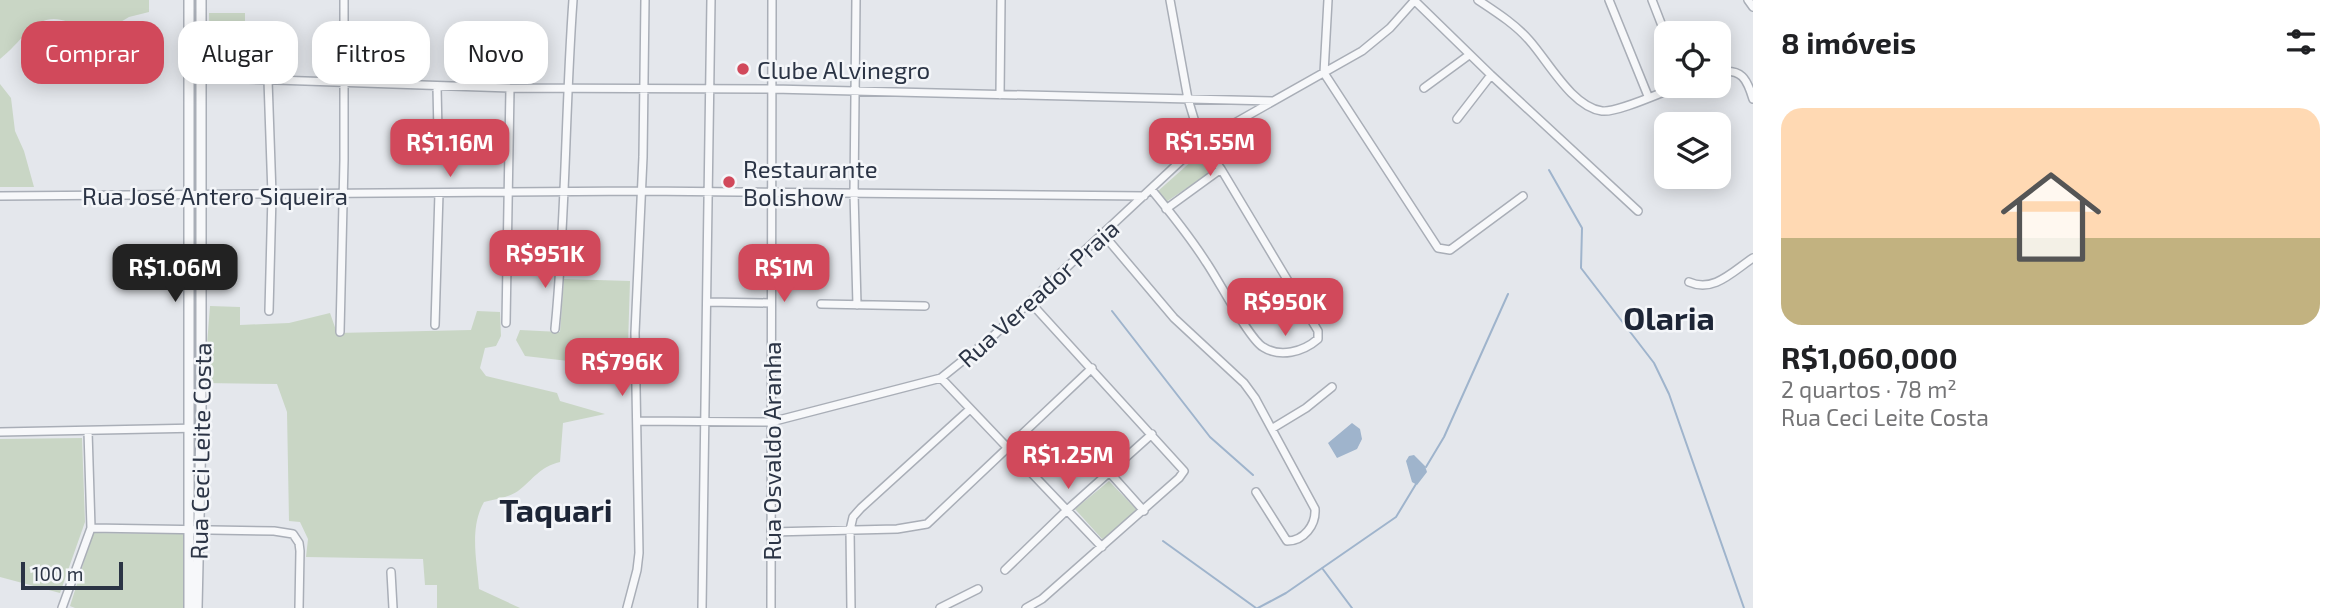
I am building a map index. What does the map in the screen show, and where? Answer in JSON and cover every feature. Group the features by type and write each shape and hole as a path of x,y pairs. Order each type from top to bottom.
{"street":[{"name":"Rua Ceci Leite Costa","path":"189,0 189,21"},
{"name":"Rua Ceci Leite Costa","path":"201,0 201,21"},
{"path":"344,0 344,21"},
{"path":"555,329 562,254 567,89 573,0"},
{"path":"627,608 639,553 635,333 642,191 645,0"},
{"path":"702,608 711,0"},
{"name":"Rua Osvaldo Aranha","path":"771,608 772,0"},
{"path":"856,0 854,193 857,305"},
{"path":"1000,94 1001,0"},
{"path":"1151,189 1205,260 1255,340 1268,349 1292,352 1314,342 1319,335 1318,331 1221,169 1201,142 1188,99 1170,0"},
{"path":"1328,0 1324,73 1438,248 1450,250 1523,196"},
{"path":"1415,0 1469,55 1638,211"},
{"name":"Rua Vereador Praia","path":"637,421 771,422 941,378 962,363 1030,302 1201,142 1362,51 1390,28 1415,0"},
{"path":"1478,0 1529,39 1584,104 1600,111 1612,111 1654,94"},
{"path":"1609,0 1648,96"},
{"path":"1652,0 1660,21"},
{"path":"1748,0 1753,7"},
{"path":"1424,88 1469,55"},
{"path":"1731,70 1739,73 1747,82 1753,99"},
{"path":"1457,120 1491,75"},
{"name":"Rua Ceci Leite Costa","path":"190,84 190,428 197,608"},
{"name":"Rua Ceci Leite Costa","path":"188,608 201,428 202,84"},
{"path":"268,84 272,195 269,311"},
{"path":"340,332 343,84"},
{"path":"381,84 567,89 773,89 1273,101"},
{"path":"437,87 438,133"},
{"path":"506,323 510,88"},
{"path":"1166,209 1221,169"},
{"name":"Rua José Antero Siqueira","path":"0,196 642,191 1144,196"},
{"path":"435,325 439,193"},
{"path":"1103,233 1174,318 1244,383 1273,428 1315,509 1314,522 1304,535 1295,541 1287,541 1256,492"},
{"path":"1689,282 1709,286 1753,258"},
{"path":"190,261 202,262"},
{"path":"708,302 770,303"},
{"path":"1026,608 1042,598 1102,547 1179,478 1184,469 1030,302"},
{"path":"821,304 925,306"},
{"path":"771,532 897,529 926,524 1092,369"},
{"path":"941,378 1102,547"},
{"path":"1273,428 1306,408 1332,387"},
{"path":"851,608 850,530 853,517 970,409"},
{"path":"0,432 201,428"},
{"path":"62,608 91,528 88,431"},
{"path":"1005,569 1152,434"},
{"path":"1110,473 1144,510"},
{"path":"91,528 288,532 297,537 299,543 299,608"},
{"path":"391,572 393,608"},
{"path":"940,608 978,589"}],"green space":[{"path":"0,0 149,0 149,12 122,21 21,21 21,39 0,59"},
{"path":"209,13 245,13 245,21 209,21"},
{"path":"0,84 11,98 15,131 34,187 0,187"},
{"path":"1203,151 1215,169 1166,202 1158,191"},
{"path":"564,279 630,281 628,345 579,343 577,362 525,356 516,340 520,330 560,332"},
{"path":"210,306 240,307 240,325 289,323 330,313 337,333 471,330 477,311 500,312 501,336 496,346 485,348 480,368 486,376 557,393 560,401 605,414 563,423 560,462 542,470 514,493 484,502 479,512 475,545 479,589 520,608 437,608 437,585 425,585 423,559 306,557 308,539 300,522 289,521 287,412 277,384 204,383"},
{"path":"82,438 85,522 60,593 0,577 0,439"},
{"path":"1109,481 1137,510 1103,540 1075,509"},
{"path":"93,533 185,534 184,608 70,606"}],"water":[{"path":"1352,423 1360,429 1362,439 1357,449 1337,458 1328,443"},
{"path":"1414,455 1427,472 1417,485 1412,482 1406,461 1409,456"}],"waterway":[{"path":"1549,170 1582,228 1581,268 1654,363 1669,394 1744,608"},
{"path":"1426,467 1444,437 1508,294"},
{"path":"1112,311 1210,437 1253,475"},
{"path":"1258,608 1286,593 1396,517 1416,484"},
{"path":"1163,541 1256,608"},
{"path":"1322,568 1352,608"}],"place":[{"name":"Clube ALvinegro","path":"743,69"},
{"name":"Restaurante Bolishow","path":"729,182"}],"district":[{"name":"Olaria","path":"1669,317"},
{"name":"Taquari","path":"556,509"}]}
